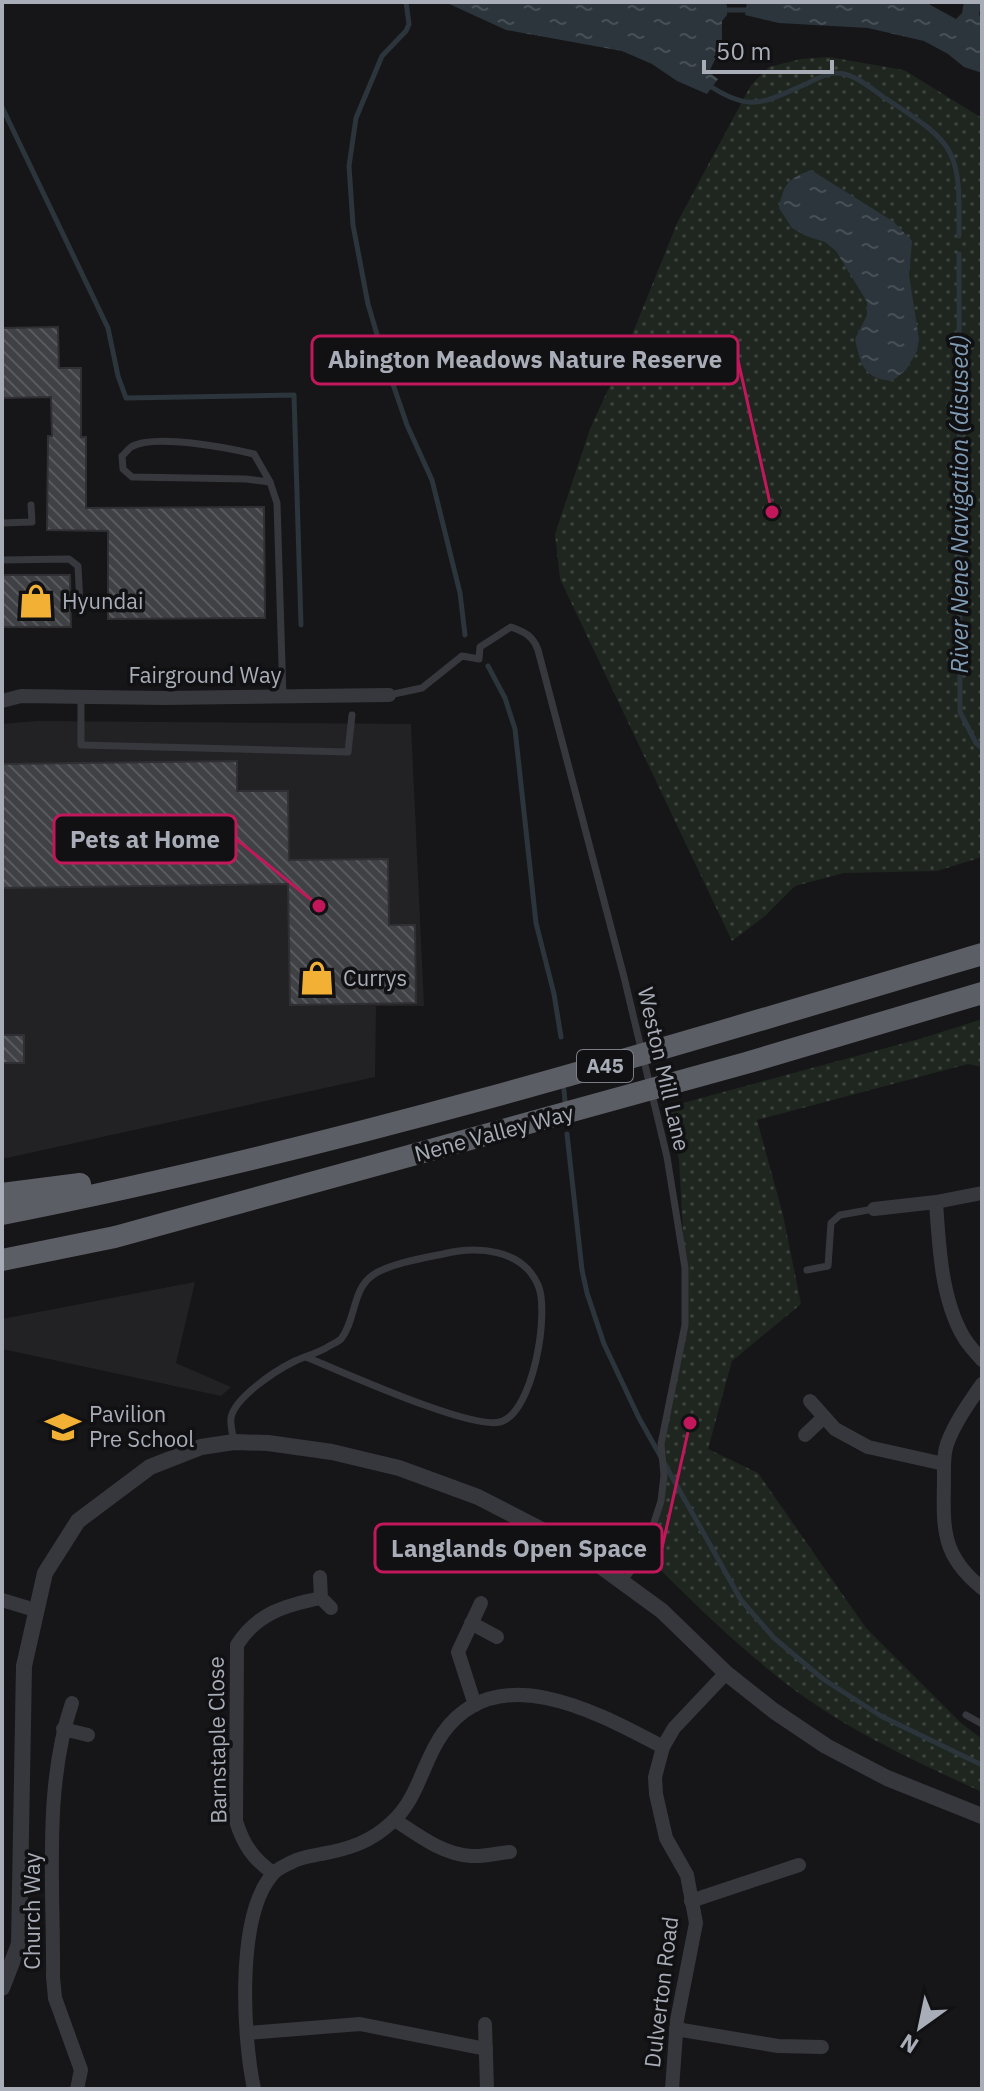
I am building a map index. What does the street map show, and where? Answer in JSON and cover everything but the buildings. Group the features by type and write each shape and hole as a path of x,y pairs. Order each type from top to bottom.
{"highway":[{"name":"Nene Valley Way","path":"2,1214 224,1166 550,1081 982,954"},
{"name":"Nene Valley Way","path":"2,1260 115,1237 746,1063 982,993"},
{"path":"2,1194 224,1166"},
{"path":"2,1275 42,1265 115,1237"}],"street":[{"path":"2,692 21,696"},
{"name":"Fairground Way","path":"21,696 389,695"},
{"path":"2,701 21,696"},
{"path":"874,1209 982,1193"},
{"path":"936,1202 938,1244 952,1313 963,1337 982,1360"},
{"path":"982,1384 946,1446 943,1516 948,1547 963,1572 982,1588"},
{"path":"810,1401 835,1429 868,1447 944,1464"},
{"path":"805,1435 824,1417"},
{"path":"2,1988 19,1944 24,1666 45,1573 78,1521 150,1467 201,1447 234,1442 268,1443 332,1452 399,1468 478,1497 573,1546 671,1619 726,1673 774,1711 826,1746 887,1778 982,1816"},
{"name":"Barnstaple Close","path":"273,1873 250,1852 236,1821 237,1645 260,1617 293,1603 326,1603 320,1577"},
{"path":"2,1600 35,1610"},
{"path":"475,1705 458,1652 481,1603"},
{"path":"471,1623 497,1637"},
{"name":"Dulverton Road","path":"672,2089 676,2029 696,1923 687,1875 666,1838 655,1777 663,1747 674,1728 726,1673"},
{"path":"254,2089 247,2033 246,1982 252,1923 261,1892 273,1873 295,1860 353,1848 377,1836 414,1796 429,1755 444,1731 475,1705 503,1696 533,1695 567,1701 663,1747"},
{"name":"Church Way","path":"72,1703 63,1729 54,1783 53,1977 55,1998 81,2070 77,2089"},
{"path":"63,1729 88,1735"},
{"path":"395,1820 438,1848 454,1853 471,1856 510,1852"},
{"name":"Dulverton Road","path":"691,1901 799,1865"},
{"path":"247,2033 360,2024 486,2049"},
{"path":"485,2024 487,2089"},
{"path":"676,2029 778,2046 822,2047"}],"lane":[{"path":"270,482 132,477 123,469 122,456 131,447 147,443 220,446 254,454 270,482 277,503 283,697"},
{"path":"2,523 32,522 31,505"},
{"path":"2,560 69,559 78,566 80,604"},
{"name":"Weston Mill Lane","path":"389,695 422,688 462,656 479,659 480,647 511,627 527,633 534,640 624,977 667,1157 685,1268 685,1325 661,1444 664,1475 661,1501 644,1553 623,1582"},
{"path":"81,697 81,745 348,752 352,715"},
{"path":"807,1270 828,1266 831,1223 840,1215 874,1209"},
{"path":"234,1442 231,1417 239,1402 263,1381 291,1363 341,1339 361,1287 374,1274 450,1252 486,1249 520,1261 538,1285 542,1340 521,1402 512,1416 499,1423 468,1420 306,1357"},
{"path":"966,1715 982,1724"}],"shaded area":[{"path":"829,57 904,70 982,118 982,857 937,871 844,873 795,886 765,916 732,941 560,579 555,534 590,429 678,221 751,85 769,67 801,59"},
{"path":"37,721 411,724 424,1006 376,1006 375,1077 2,1159 2,724"},
{"path":"982,1019 982,1067 968,1064 757,1120 783,1215 801,1304 732,1361 708,1449 758,1473 866,1628 960,1722 982,1739 982,1792 874,1740 798,1692 723,1631 644,1553 661,1501 661,1444 685,1325 679,1160 668,1107"},
{"path":"195,1282 176,1363 231,1387 221,1396 2,1349 2,1319"}],"water":[{"path":"445,2 722,2 727,5 727,15 722,21 722,45 709,72 718,79 707,94 622,51 506,30"},
{"path":"747,2 925,2 956,19 962,13 964,2 982,2 979,14 982,20 982,73 964,67 924,41 868,28 779,23 745,15"},
{"path":"811,170 894,222 912,241 909,275 919,339 917,351 906,370 892,381 875,377 862,363 855,339 867,315 867,302 836,251 825,242 792,228 779,208 788,183"}],"waterway":[{"path":"406,2 409,24 406,31 382,56 356,118 349,166 353,225 368,304 383,355 407,425 432,480 460,593 465,635"},
{"path":"721,10 751,10"},
{"name":"River Nene Navigation (disused)","path":"707,84 735,99 758,102 830,74 843,74 862,82 928,127 950,152 958,185 959,236"},
{"path":"2,107 108,328 126,398 294,395 301,625"},
{"name":"River Nene Navigation (disused)","path":"959,254 960,712 976,743 982,748"},
{"path":"488,666 505,698 515,729 536,923 561,1037"},
{"path":"564,1090 565,1101"},
{"path":"567,1134 582,1270 604,1344 639,1418 741,1600 774,1638 823,1679 881,1716 982,1765"}],"place":[{"name":"Abington Meadows Nature Reserve","path":"772,512"},
{"name":"Hyundai","path":"36,601"},
{"name":"Pets at Home","path":"319,906"},
{"name":"Currys","path":"317,978"},
{"name":"Langlands Open Space","path":"690,1423"},
{"name":"Pavilion Pre School","path":"63,1427"}]}
